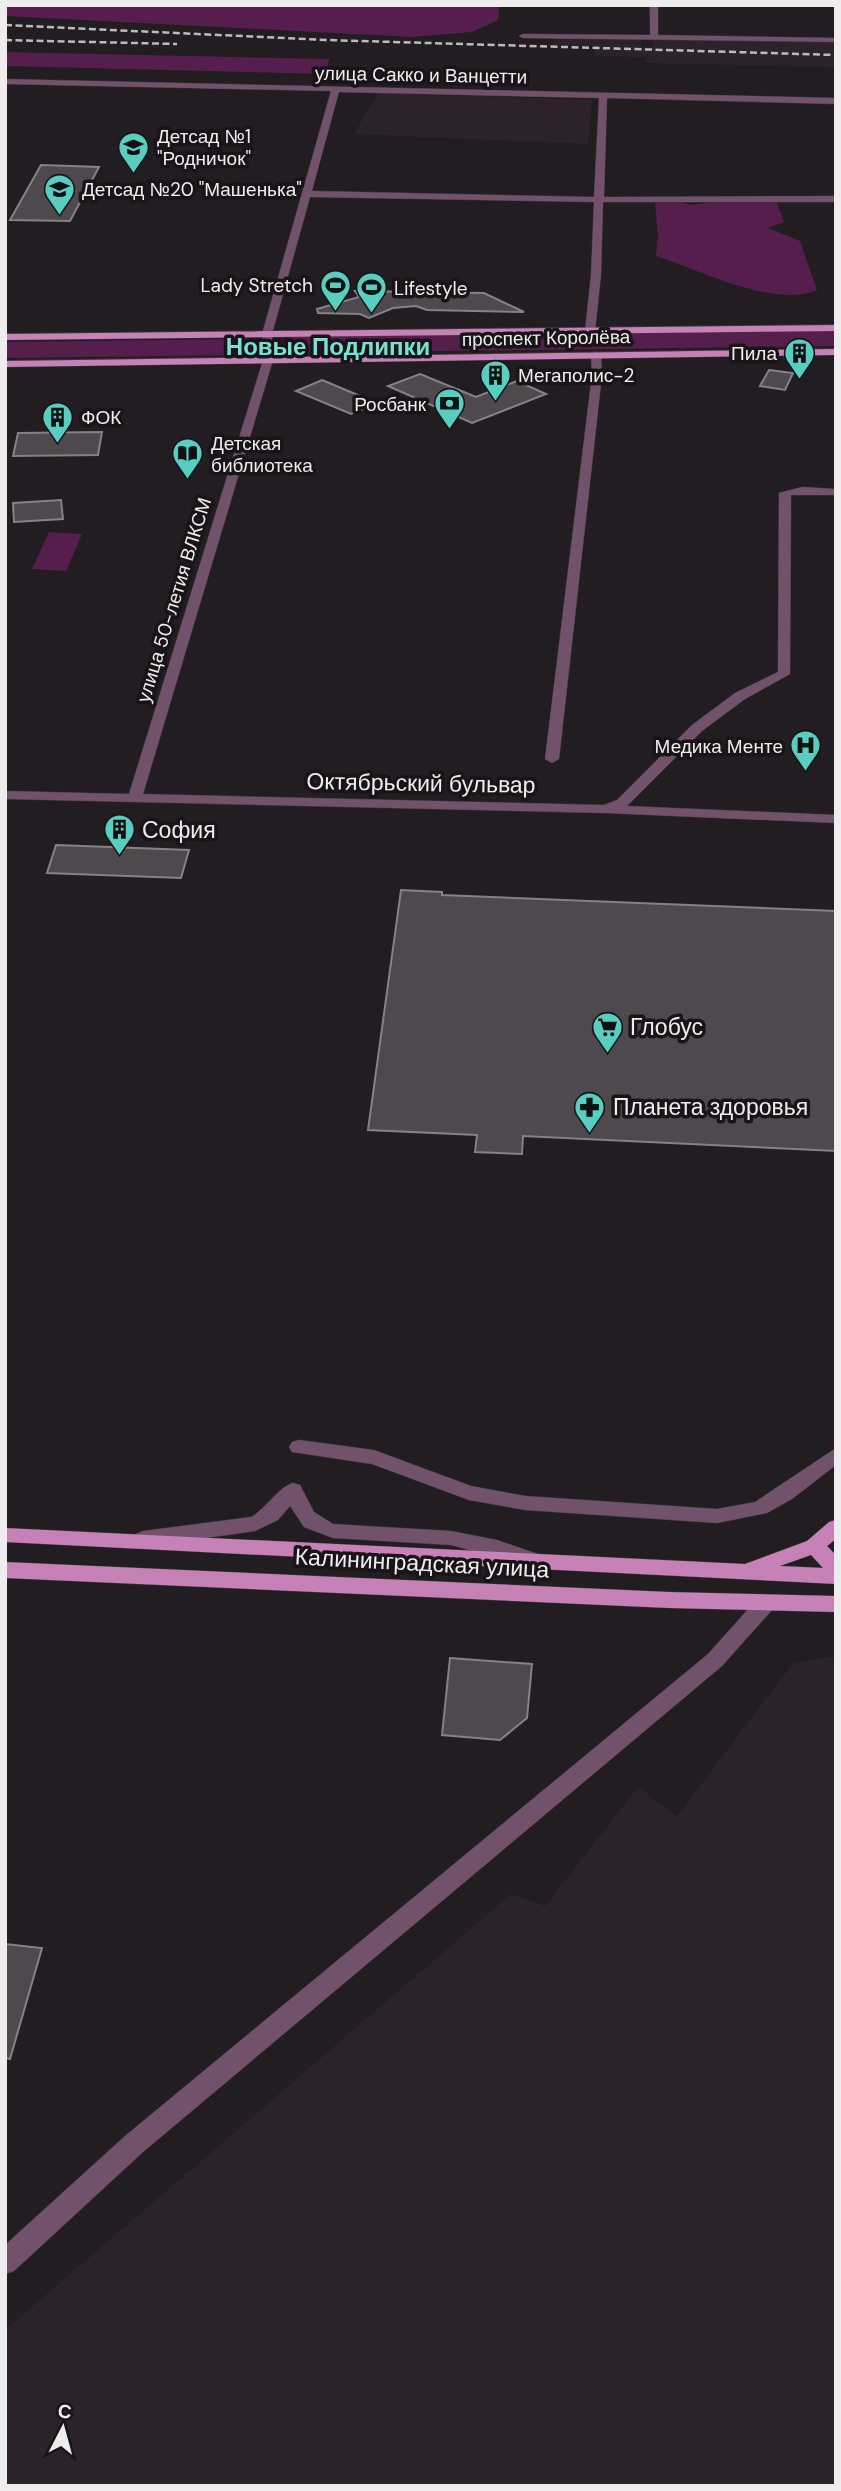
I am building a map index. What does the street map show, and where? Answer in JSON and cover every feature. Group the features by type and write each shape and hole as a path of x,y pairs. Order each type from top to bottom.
{"main road":[{"name":"проспект Королёва","path":"5,337 836,328"},
{"name":"проспект Королёва","path":"5,363 836,352"},
{"path":"836,1527 814,1546 836,1568"},
{"name":"Калининградская улица","path":"5,1535 836,1576"},
{"name":"Калининградская улица","path":"739,1570 814,1546"},
{"name":"Калининградская улица","path":"5,1570 765,1604 836,1604"}],"street":[{"path":"654,5 654,37"},
{"path":"523,36 836,40"},
{"name":"улица Сакко и Ванцетти","path":"5,81 836,101"},
{"name":"улица 50-летия ВЛКСМ","path":"135,798 268,360 267,334 336,89"},
{"path":"590,331 596,275 603,96"},
{"path":"307,194 599,200 836,199"},
{"path":"552,759 597,375 596,355"},
{"path":"605,809 622,803 697,728 740,696 785,674 785,493 802,490 836,492"},
{"name":"Октябрьский бульвар","path":"5,795 605,809 836,818"},
{"path":"299,1447 374,1457 469,1493 525,1503 717,1516 748,1511 768,1503 785,1494 836,1455"},
{"name":"Калининградская улица","path":"131,1541 255,1524 271,1515 293,1490 306,1518 317,1527 333,1531 451,1538 497,1548 535,1561"},
{"path":"5,2262 134,2144 715,1660 765,1604"}],"shaded area":[{"path":"5,5 499,5 498,20 472,32 412,37 5,16"},
{"path":"654,37 836,42 836,67 645,63 646,57 594,56 595,46 553,45 555,38 642,39 641,47 653,47"},
{"path":"5,52 329,59 326,74 5,66"},
{"path":"378,93 592,100 588,144 354,134"},
{"path":"761,197 777,203 784,222 768,228 800,241 817,290 799,295 758,291 656,256 658,237 655,203 675,200 689,205"},
{"path":"836,330 836,346 290,353 291,337"},
{"path":"250,339 253,342 252,350 245,355 5,358 5,342"},
{"path":"49,532 82,534 66,571 32,569"},
{"path":"836,1656 836,2486 5,2486 5,2330 511,1894 545,1906 638,1787 677,1816 793,1663"}],"building":[{"path":"41,165 99,167 70,221 10,220"},
{"path":"355,291 484,293 524,312 427,310 416,306 393,308 369,318 360,314 318,313 317,309 359,297"},
{"path":"769,370 793,373 785,390 760,386"},
{"path":"420,374 476,397 517,381 546,394 472,423 388,386"},
{"path":"322,380 377,403 351,414 296,391"},
{"name":"ФОК","path":"102,432 98,455 13,456 18,433"},
{"path":"61,500 63,519 14,522 13,503"},
{"name":"София","path":"56,845 189,850 181,878 47,873"},
{"name":"Глобус","path":"401,890 442,892 442,895 836,911 836,1151 523,1136 522,1154 475,1152 477,1135 368,1130"},
{"path":"450,1658 532,1664 527,1718 500,1740 442,1735"},
{"path":"5,1944 42,1948 10,2059 5,2058"}],"railway":[{"path":"5,25 326,40 836,55"},
{"path":"5,40 177,44"}],"place":[{"name":"Детсад №1 \"Родничок\"","path":"134,174"},
{"name":"Детсад №20 \"Машенька\"","path":"59,216"},
{"name":"Lady Stretch","path":"336,312"},
{"name":"Lifestyle","path":"371,315"},
{"name":"Пила","path":"800,380"},
{"name":"Мегаполис-2","path":"495,402"},
{"name":"Росбанк","path":"449,431"},
{"name":"ФОК","path":"58,444"},
{"name":"Детская библиотека","path":"188,481"},
{"name":"Медика Менте","path":"806,773"},
{"name":"София","path":"119,857"},
{"name":"Глобус","path":"607,1054"},
{"name":"Планета здоровья","path":"590,1134"}],"district":[{"name":"Новые Подлипки","path":"328,346"}]}
